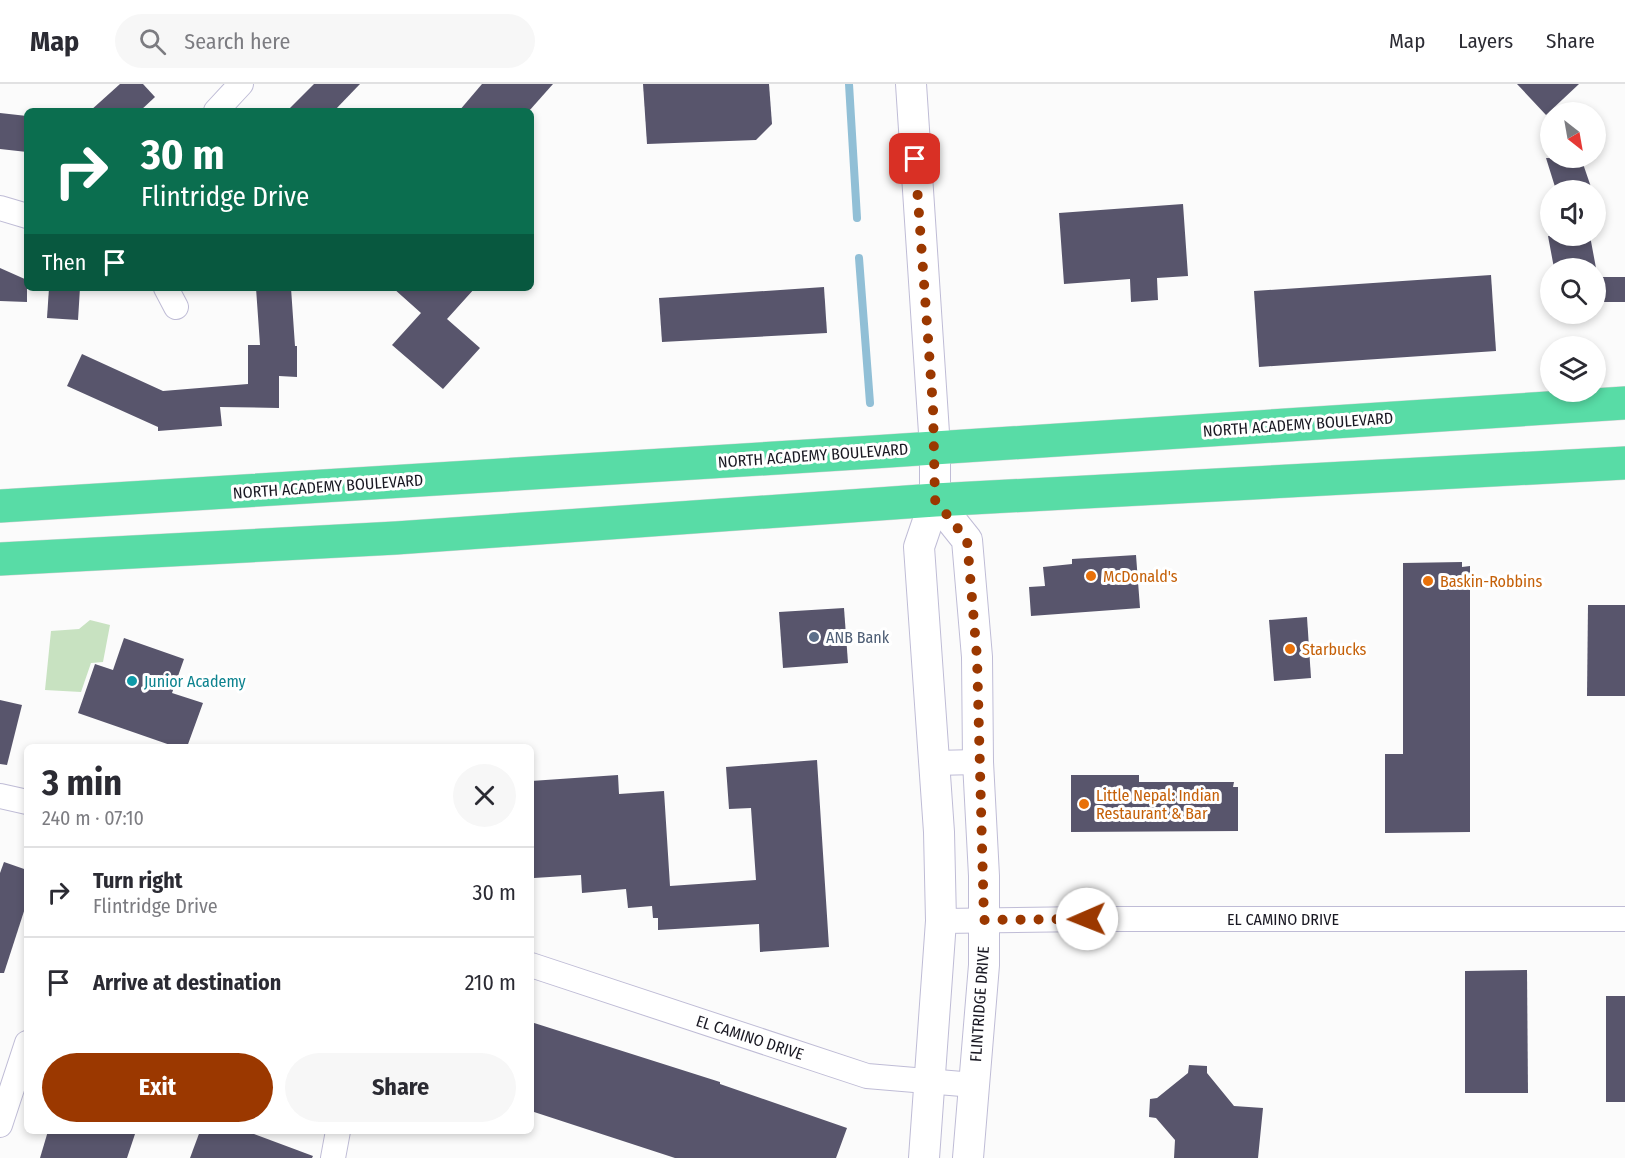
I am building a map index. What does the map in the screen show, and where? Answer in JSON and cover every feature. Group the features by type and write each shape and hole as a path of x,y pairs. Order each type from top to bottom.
{"highway":[{"name":"NORTH ACADEMY BOULEVARD","path":"0,506 1625,403"},
{"path":"0,559 396,538 935,500 1625,463"}],"street":[{"path":"219,108 241,84"},
{"path":"911,84 935,448 935,500 919,547 939,832 941,921 924,1158"},
{"path":"0,208 24,215"},
{"name":"FLINTRIDGE DRIVE","path":"935,500 967,540 977,657 978,762 984,876 984,965 968,1158"},
{"path":"933,763 978,762"},
{"path":"0,796 24,801"},
{"name":"EL CAMINO DRIVE","path":"941,921 1625,919"},
{"name":"EL CAMINO DRIVE","path":"534,965 867,1076 974,1085"},
{"path":"0,1125 24,1052"},
{"path":"333,1158 337,1134"}],"green space":[{"path":"90,620 110,625 103,662 91,663 81,692 45,690 51,631 79,629"}],"building":[{"path":"120,84 143,84 155,97 143,108 93,108"},
{"path":"314,84 360,84 337,108 290,108"},
{"path":"482,84 553,84 532,108 462,108"},
{"path":"643,84 769,84 772,124 756,140 647,144"},
{"path":"1517,84 1579,84 1560,102 1540,102 1540,109"},
{"path":"0,113 24,116 24,152 0,149"},
{"path":"1549,168 1584,168 1589,180 1553,180"},
{"path":"1183,204 1188,276 1157,278 1158,300 1131,302 1130,279 1064,284 1059,213"},
{"path":"1550,246 1592,246 1594,258 1552,258"},
{"path":"0,268 24,279 27,302 0,301"},
{"path":"1491,275 1496,351 1259,367 1254,291"},
{"path":"1606,277 1625,277 1625,302 1606,302"},
{"path":"824,287 827,333 662,342 659,298"},
{"path":"49,291 80,291 78,320 47,318"},
{"path":"256,291 291,291 295,346 297,346 297,377 279,376 279,408 220,407 222,426 158,431 158,427 67,386 82,354 163,391 248,384 248,345 260,345"},
{"path":"396,291 472,291 447,319 480,348 443,389 392,345 421,313"},
{"name":"McDonald's","path":"1136,555 1140,608 1031,616 1029,587 1045,586 1043,567 1072,564 1072,559"},
{"path":"1462,562 1462,567 1470,566 1470,832 1385,833 1385,754 1403,754 1403,563"},
{"path":"1588,605 1625,605 1625,696 1587,696"},
{"name":"ANB Bank","path":"844,608 848,663 783,668 779,612"},
{"name":"Starbucks","path":"1307,617 1311,678 1274,681 1269,620"},
{"name":"Junior Academy","path":"124,638 184,659 172,693 203,703 188,744 167,744 78,713 95,664 113,670"},
{"path":"0,700 22,705 7,765 0,764"},
{"path":"817,760 829,947 760,952 759,924 658,930 658,918 653,918 652,906 628,908 626,889 582,893 581,875 534,878 534,781 618,775 619,794 664,791 670,886 756,880 751,808 729,809 726,767"},
{"path":"1071,775 1139,775 1139,782 1234,782 1233,787 1238,787 1238,831 1071,832"},
{"path":"4,862 24,869 24,911 4,973 0,973 0,873"},
{"path":"1527,970 1528,1093 1465,1093 1465,971"},
{"path":"1606,996 1625,996 1625,1102 1606,1102"},
{"path":"534,1023 720,1082 720,1084 847,1128 836,1158 675,1158 534,1112"},
{"path":"1189,1065 1207,1066 1207,1073 1234,1106 1263,1108 1258,1158 1174,1158 1175,1140 1156,1118 1149,1117 1150,1099 1157,1098 1188,1073"},
{"path":"47,1134 135,1134 127,1158 40,1158"},
{"path":"199,1134 254,1134 313,1156 312,1158 190,1158"}],"waterway":[{"path":"849,84 857,218"},
{"path":"859,258 870,403"}],"place":[{"name":"McDonald's","path":"1091,576"},
{"name":"Baskin-Robbins","path":"1428,581"},
{"name":"ANB Bank","path":"814,637"},
{"name":"Starbucks","path":"1290,649"},
{"name":"Junior Academy","path":"132,681"},
{"name":"Little Nepal: Indian Restaurant & Bar","path":"1084,804"}],"route":[{"path":"915,159 933,407 935,500 967,540 977,657 984,920 1087,919"}]}
